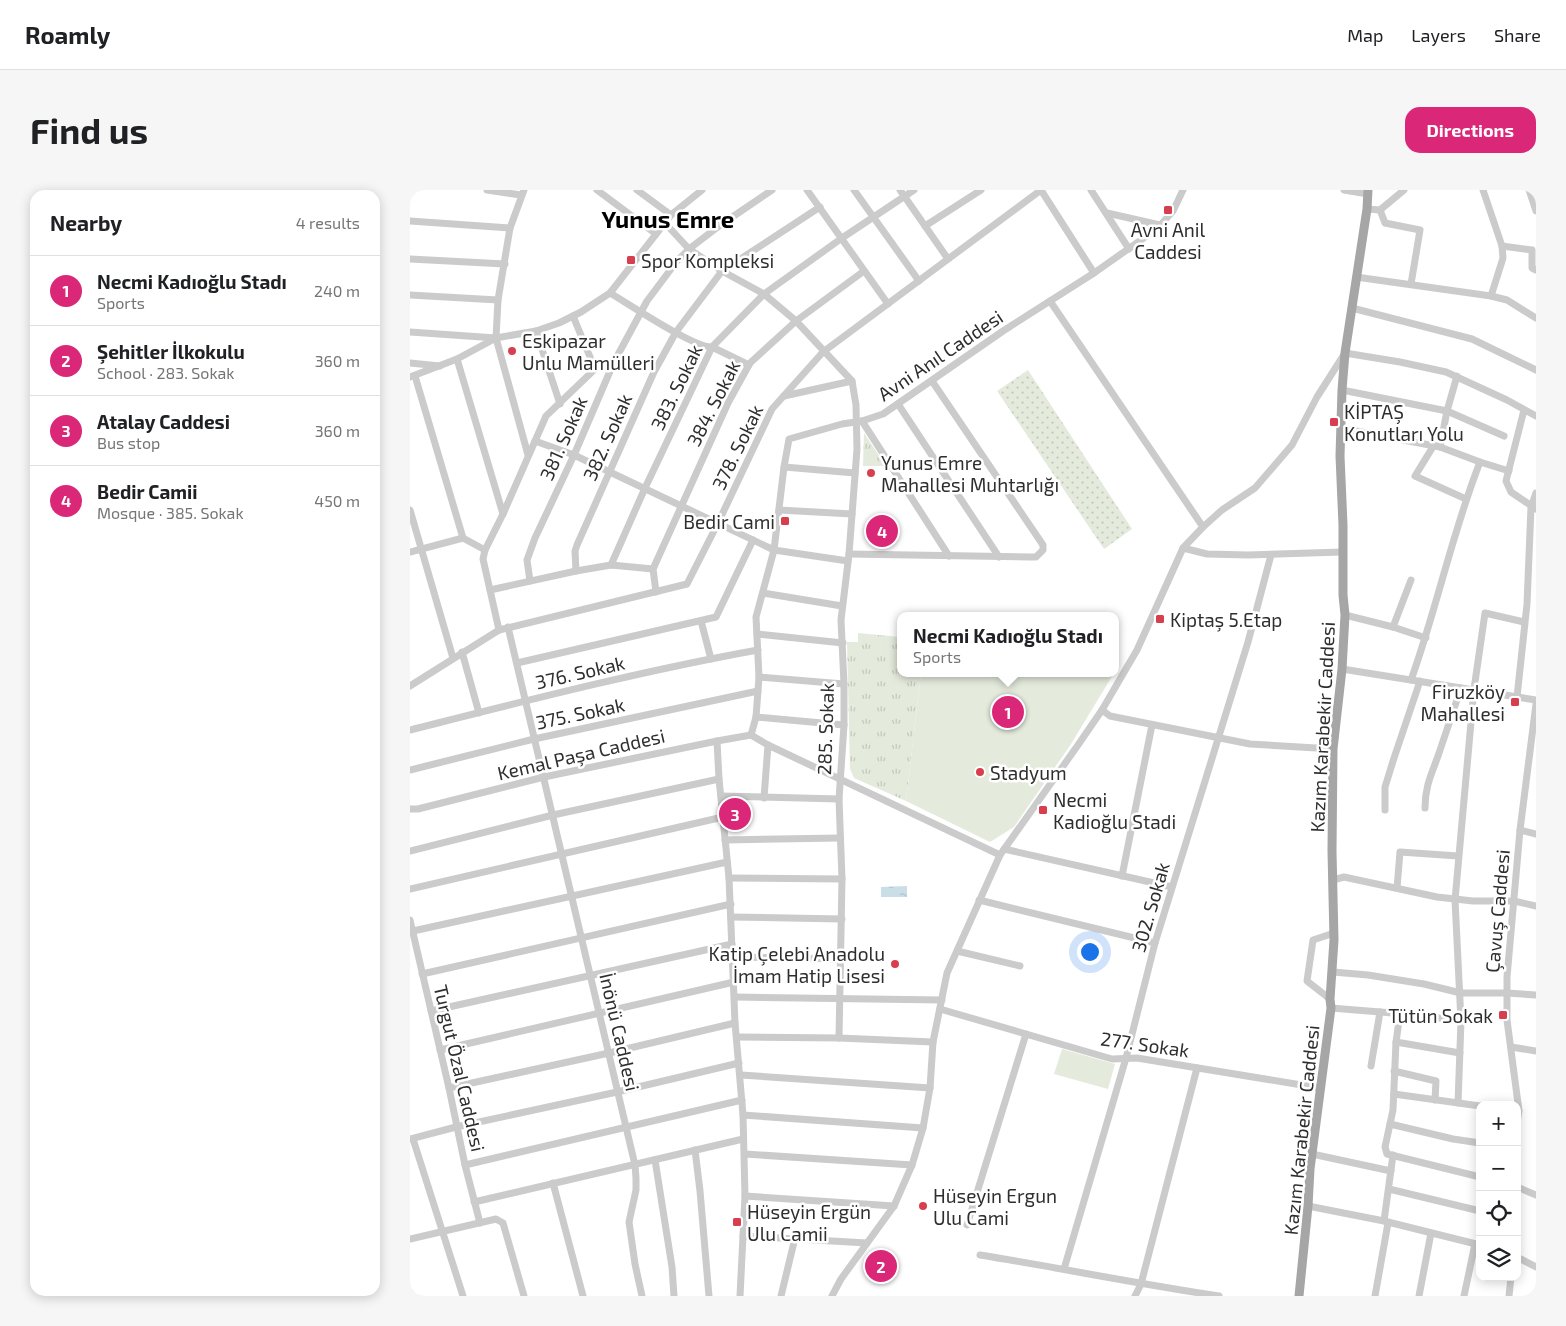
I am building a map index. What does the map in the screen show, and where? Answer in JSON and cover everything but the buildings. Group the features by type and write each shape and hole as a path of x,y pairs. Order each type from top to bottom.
{"main road":[{"name":"Kazım Karabekir Caddesi","path":"1299,1296 1312,1154 1333,972 1333,749 1342,669 1345,614 1340,456 1342,390 1345,353 1368,192"}],"street":[{"path":"487,190 522,192 510,228 498,300 496,338 528,456"},
{"path":"597,190 608,193 656,234"},
{"path":"636,190 671,215"},
{"name":"381. Sokak","path":"530,581 527,560 612,366 647,301 677,261 689,249 772,190"},
{"path":"807,190 888,304"},
{"path":"854,190 919,281"},
{"path":"900,190 948,259"},
{"name":"383. Sokak","path":"611,565 645,488 712,347 764,294 842,238 914,190"},
{"path":"925,226 981,190"},
{"path":"1041,190 1094,273"},
{"name":"378. Sokak","path":"410,684 499,630 687,584 772,409 823,352 1041,190"},
{"path":"1091,190 1129,248"},
{"name":"Avni Anıl Caddesi","path":"752,735 756,717 759,677 756,617 774,550 789,439 883,414 1004,331 1094,273 1160,225 1173,211 1183,190"},
{"path":"1344,190 1368,192"},
{"path":"1367,209 1380,210 1404,190"},
{"path":"1483,190 1502,246 1503,258 1491,296"},
{"path":"1529,190 1536,211"},
{"path":"410,332 496,338 536,331 559,323 610,292 671,215 699,191"},
{"name":"382. Sokak","path":"576,572 575,551 577,546 654,372 676,332 722,271 820,207"},
{"path":"1380,210 1385,223 1420,230 1411,284"},
{"path":"1107,213 1160,225"},
{"path":"410,221 510,228"},
{"path":"665,223 689,249 722,271 764,294 796,321 852,381"},
{"path":"1502,246 1532,250 1532,268 1536,270"},
{"path":"410,259 505,264"},
{"name":"384. Sokak","path":"656,592 654,568 728,403 749,366 796,321 864,271"},
{"path":"1356,277 1491,296 1507,300 1536,318"},
{"path":"610,292 676,332 706,347 712,347 749,366"},
{"path":"410,295 498,300"},
{"path":"1050,301 1203,527"},
{"path":"1352,308 1472,339 1536,370"},
{"path":"573,316 595,369"},
{"path":"536,331 560,404"},
{"path":"463,538 413,376 457,359 496,338"},
{"path":"832,1296 841,1279 894,1206 912,1165 923,1128 930,1088 933,1042 947,973 979,900 1002,852 1102,710 1137,650 1183,548 1222,510 1255,488 1292,445 1316,397 1345,353 1400,362 1457,376 1536,416"},
{"path":"457,359 503,514"},
{"path":"410,363 441,366"},
{"path":"499,630 483,559 485,550 546,416 595,369 612,366"},
{"path":"1457,376 1437,446 1415,476 1466,499"},
{"path":"784,396 852,381"},
{"name":"285. Sokak","path":"839,1038 842,879 839,799 844,725 841,620 849,557 860,421 852,381"},
{"path":"535,441 574,455 774,550 849,557 1036,557 1043,550 1043,545 932,381"},
{"path":"1342,390 1447,411 1504,436"},
{"path":"898,404 999,557"},
{"path":"1524,410 1506,481 1511,492 1534,508"},
{"path":"860,421 949,556"},
{"path":"1341,428 1437,446 1509,471"},
{"path":"1412,680 1466,499 1480,462"},
{"path":"784,467 855,473"},
{"path":"1517,697 1536,494"},
{"path":"410,510 453,658"},
{"path":"779,510 852,514"},
{"path":"410,552 463,538 485,550"},
{"path":"517,663 716,617 753,540"},
{"path":"1183,548 1207,554 1342,552"},
{"name":"302. Sokak","path":"1064,1269 1126,1058 1155,943 1248,642 1271,554"},
{"path":"490,590 611,565 654,568"},
{"path":"1393,627 1411,580"},
{"path":"763,593 842,606"},
{"path":"1458,1103 1461,993 1455,900 1474,690 1485,613 1524,622"},
{"path":"1345,614 1426,638"},
{"path":"701,621 711,659"},
{"name":"İnönü Caddesi","path":"508,627 554,815 635,1165 636,1190 629,1222 634,1264 642,1296"},
{"path":"757,634 842,644"},
{"name":"376. Sokak","path":"410,730 526,701 758,650"},
{"path":"462,652 479,713"},
{"path":"1342,669 1517,697 1536,702"},
{"path":"759,677 844,684"},
{"path":"1385,810 1386,787 1420,681"},
{"path":"1425,808 1428,780 1461,688"},
{"name":"375. Sokak","path":"410,770 534,739 758,691"},
{"name":"Çavuş Caddesi","path":"1517,1101 1512,1047 1507,1020 1507,977 1520,830 1536,702"},
{"path":"1102,710 1110,716 1250,744 1333,749"},
{"path":"756,717 844,725"},
{"path":"1122,876 1152,725"},
{"path":"752,735 768,746 1002,852 1172,887"},
{"name":"Kemal Paşa Caddesi","path":"410,813 418,809 544,777 752,735"},
{"path":"717,741 732,917 732,957 745,1154 740,1296"},
{"path":"764,798 768,746"},
{"path":"410,851 554,815 719,779"},
{"path":"721,796 839,799"},
{"name":"Kemal Paşa Caddesi","path":"410,809 418,809"},
{"path":"410,889 723,817"},
{"path":"1520,830 1536,834"},
{"path":"725,840 840,838"},
{"path":"1396,888 1400,852 1458,856"},
{"path":"413,931 727,862"},
{"path":"1333,880 1344,877 1455,900 1514,901 1536,906"},
{"path":"729,878 842,879"},
{"path":"979,900 1155,943"},
{"path":"422,974 731,904"},
{"path":"732,917 842,919"},
{"name":"Turgut Özal Caddesi","path":"410,920 449,1088 456,1127 480,1223"},
{"path":"1334,933 1313,940 1307,981 1330,1004 1461,1021"},
{"path":"431,1011 732,944"},
{"path":"957,951 1020,966"},
{"path":"732,957 840,959"},
{"path":"1333,972 1368,975 1424,984 1461,993 1536,995"},
{"path":"440,1050 734,982"},
{"path":"735,997 942,1000"},
{"name":"277. Sokak","path":"940,1009 1112,1059 1137,1058 1320,1088"},
{"path":"1371,1066 1380,1012"},
{"path":"1400,1014 1396,1042 1394,1094 1385,1147 1387,1154 1476,1176"},
{"path":"449,1088 736,1024"},
{"path":"967,1225 1026,1034"},
{"path":"737,1037 839,1038 933,1042"},
{"path":"1396,1042 1460,1053"},
{"path":"1512,1047 1536,1050"},
{"path":"463,1296 411,1139 456,1127 739,1063"},
{"path":"1135,1296 1141,1284 1197,1068"},
{"path":"1394,1071 1436,1081 1435,1100"},
{"path":"741,1075 930,1088"},
{"path":"1394,1094 1476,1105"},
{"path":"465,1165 742,1100"},
{"path":"743,1115 923,1128"},
{"path":"1390,1124 1476,1142"},
{"path":"474,1202 743,1139"},
{"path":"695,1150 709,1296"},
{"path":"745,1154 912,1165"},
{"path":"1312,1154 1391,1171"},
{"path":"1375,1296 1386,1222 1393,1155"},
{"path":"655,1160 672,1267 674,1296"},
{"path":"552,1183 583,1296"},
{"path":"1388,1189 1476,1210"},
{"path":"1521,1189 1536,1195"},
{"path":"745,1196 894,1206"},
{"path":"1308,1206 1476,1244"},
{"path":"410,1239 496,1219 503,1223 524,1296"},
{"path":"1419,1296 1431,1233"},
{"path":"743,1236 867,1243"},
{"path":"781,1296 795,1238"},
{"path":"1464,1296 1476,1248"},
{"path":"980,1255 1219,1296"},
{"path":"1521,1259 1536,1267"},
{"path":"1509,1296 1510,1281"}],"green space":[{"path":"1028,370 1132,529 1104,549 997,391"},
{"path":"864,433 886,466 863,466"},
{"path":"858,633 897,637 897,677 921,677 906,801 854,778 850,769 847,642 858,642"},
{"name":"Stadyum","path":"921,677 1112,677 1071,744 1014,827 990,842 906,801"},
{"path":"1062,1049 1115,1064 1108,1089 1054,1074"}],"water":[{"path":"907,886 907,897 881,897 881,887"}],"place":[{"name":"Avni Anil Caddesi","path":"1168,210"},
{"name":"Spor Kompleksi","path":"631,260"},
{"name":"Eskipazar Unlu Mamülleri","path":"512,351"},
{"name":"KİPTAŞ Konutları Yolu","path":"1334,422"},
{"name":"Yunus Emre Mahallesi Muhtarlığı","path":"871,473"},
{"name":"Bedir Cami","path":"785,521"},
{"name":"Bedir Camii","path":"882,531"},
{"name":"Kiptaş 5.Etap","path":"1160,619"},
{"name":"Firuzköy Mahallesi","path":"1515,702"},
{"name":"Necmi Kadıoğlu Stadı","path":"1008,712"},
{"name":"Stadyum","path":"980,772"},
{"name":"Necmi Kadioğlu Stadi","path":"1043,810"},
{"name":"Atalay Caddesi","path":"735,814"},
{"name":"Katip Çelebi Anadolu İmam Hatip Lisesi","path":"895,964"},
{"name":"Tütün Sokak","path":"1503,1015"},
{"name":"Hüseyin Ergun Ulu Cami","path":"923,1206"},
{"name":"Hüseyin Ergün Ulu Camii","path":"737,1222"},
{"name":"Şehitler İlkokulu","path":"881,1266"}],"district":[{"name":"Yunus Emre","path":"668,218"}]}
